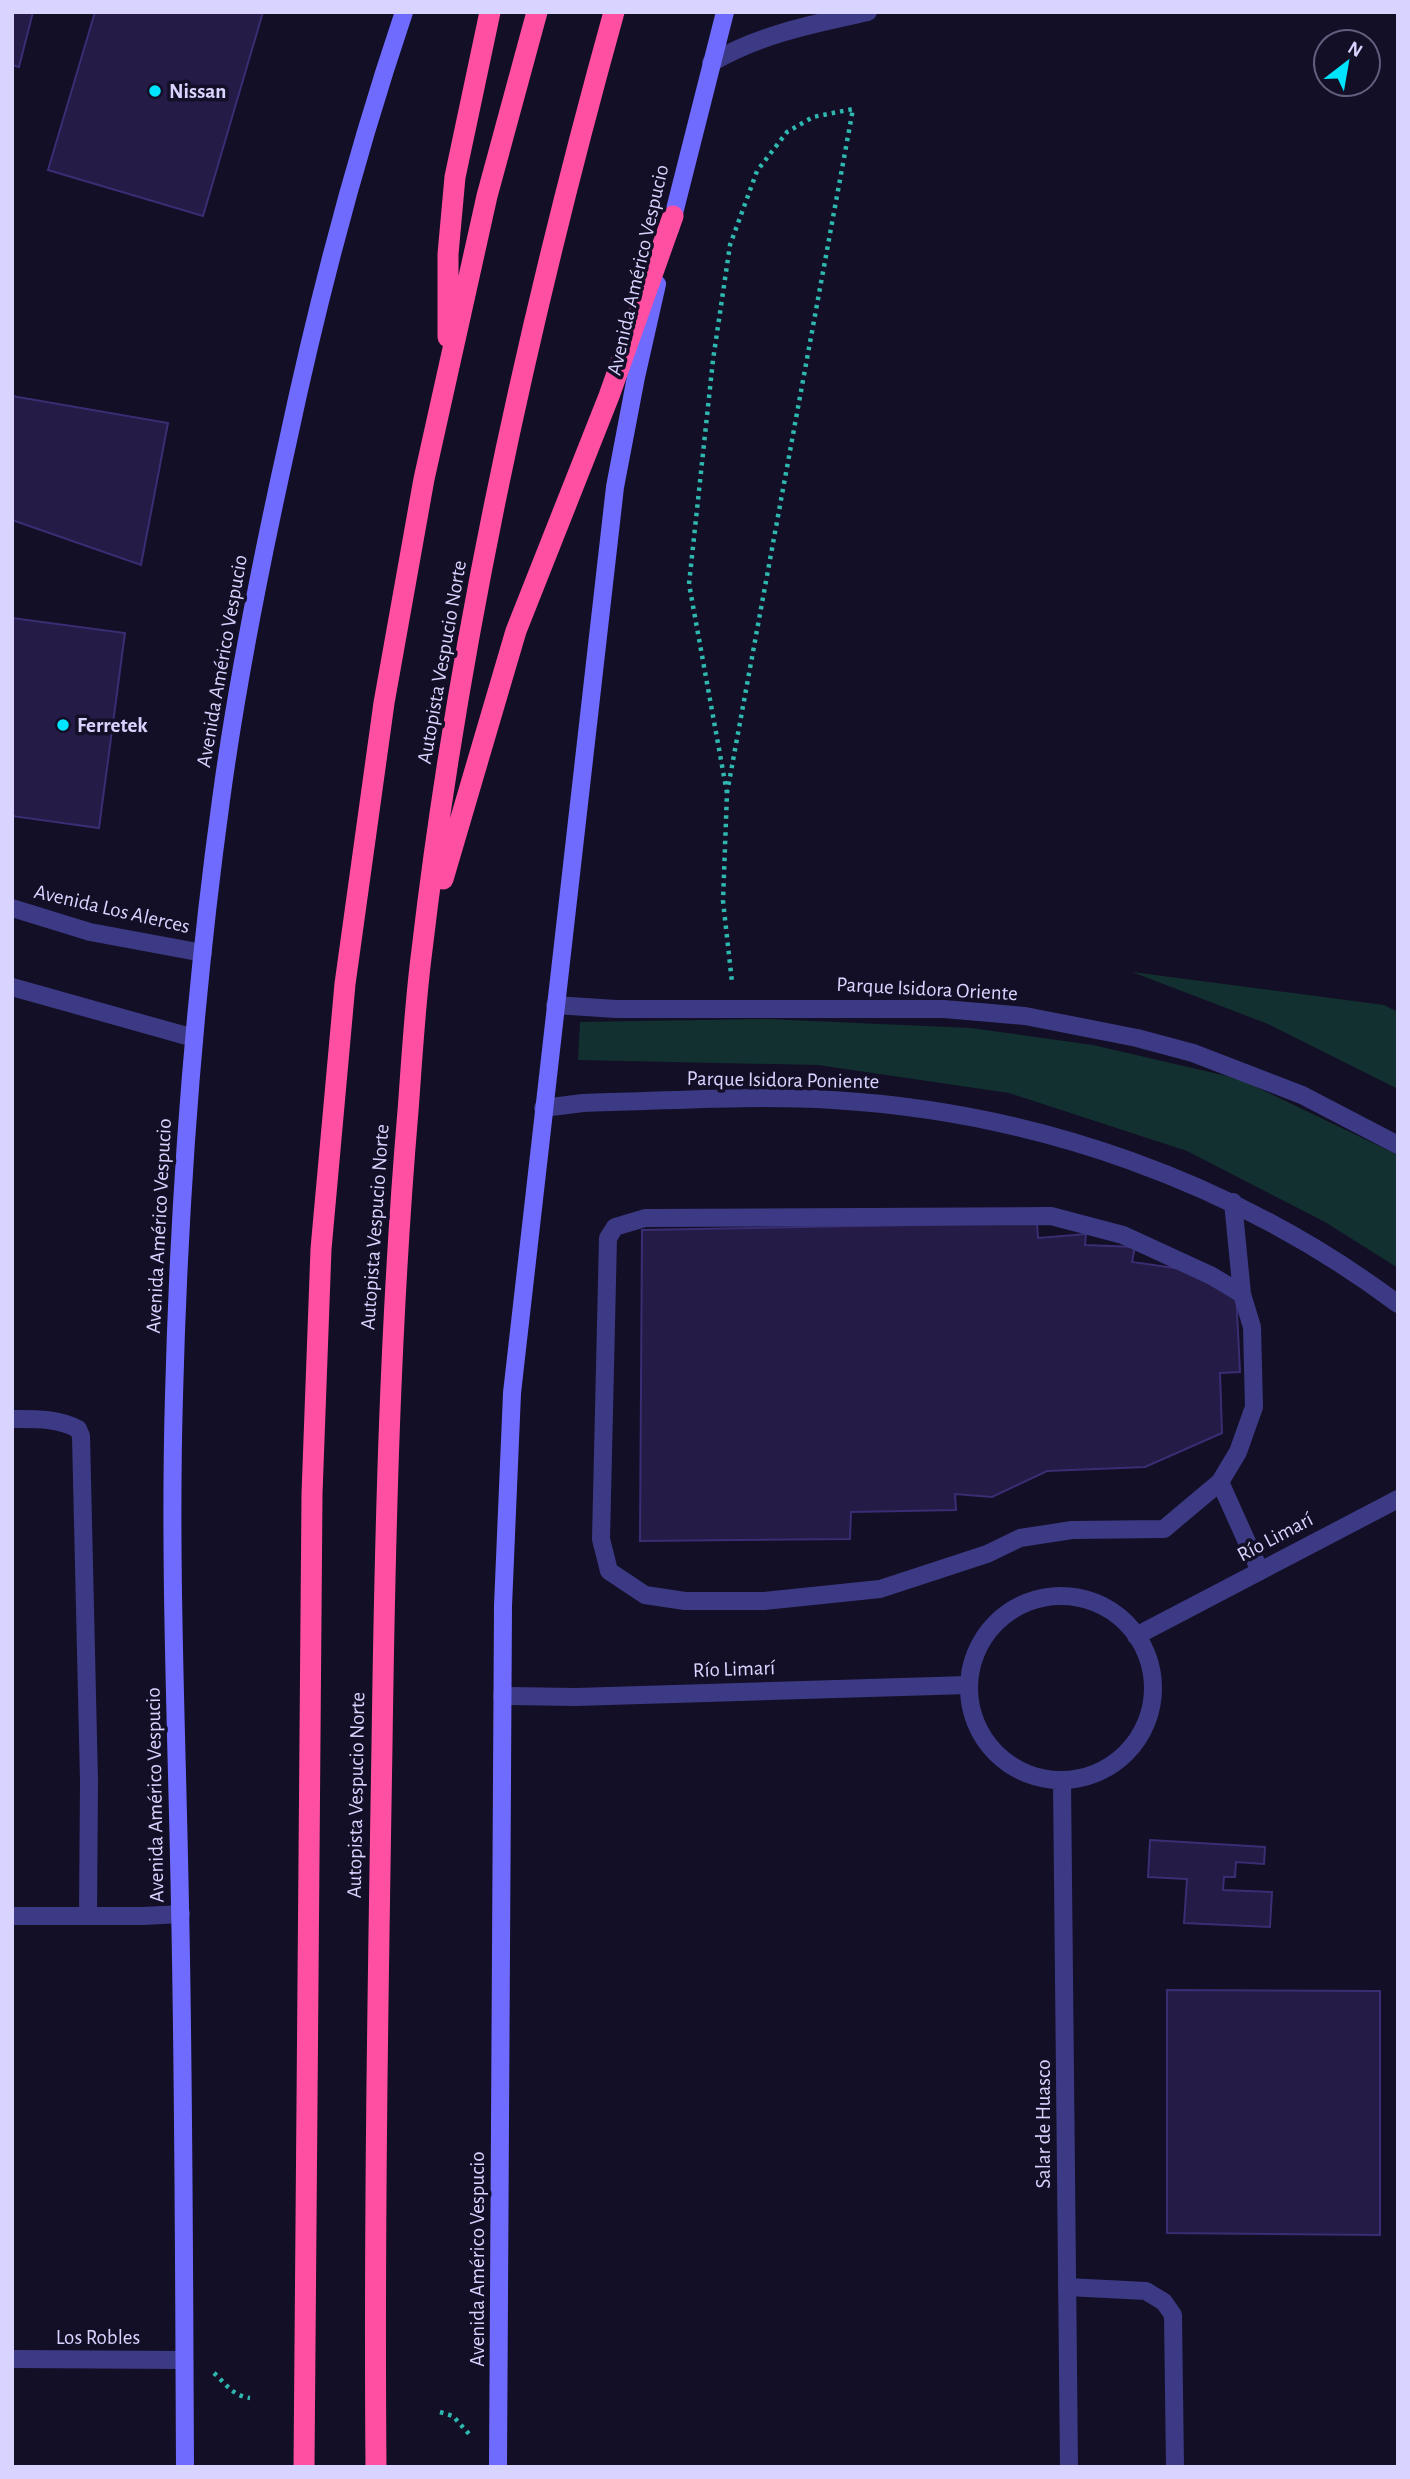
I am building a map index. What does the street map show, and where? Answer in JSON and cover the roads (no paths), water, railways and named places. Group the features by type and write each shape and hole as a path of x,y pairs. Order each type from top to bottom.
{"highway":[{"path":"449,363 447,295 452,202 467,115 490,12"},
{"path":"304,2467 312,1494 321,1249 345,984 367,818 402,595 449,363 487,196 537,12"},
{"name":"Autopista Vespucio Norte","path":"376,2467 377,2042 386,1496 401,1197 421,951 450,754 500,480 541,293 614,12"},
{"path":"421,951 516,631 614,384 673,216"}],"street":[{"name":"Avenida Américo Vespucio","path":"185,2467 181,1914 172,1586 173,1400 179,1260 194,1038 222,794 245,647 279,479 328,264 404,12"},
{"name":"Avenida Américo Vespucio","path":"498,2467 502,1696 505,1517 512,1394 615,487 636,377 673,216 725,12"},
{"path":"711,63 746,44 768,36 868,12"},
{"name":"Avenida Los Alerces","path":"12,908 90,932 202,953"},
{"path":"12,987 194,1038"},
{"name":"Parque Isidora Oriente","path":"555,1005 616,1009 944,1009 1025,1016 1115,1033 1193,1053 1302,1096 1398,1145"},
{"name":"Parque Isidora Poniente","path":"543,1108 583,1102 831,1100 895,1106 1000,1123 1058,1138 1155,1169 1233,1202 1316,1248 1398,1304"},
{"path":"1233,1202 1242,1294 1252,1327 1254,1407 1238,1452 1220,1482 1164,1529 1072,1530 1020,1538 987,1554 880,1589 764,1601 685,1601 645,1595 609,1571 601,1539 608,1238 615,1227 645,1219 1051,1216 1123,1235 1212,1276 1242,1294"},
{"path":"12,1419 69,1424 78,1429 81,1436 89,1781 88,1915"},
{"path":"1220,1482 1260,1571"},
{"name":"Río Limarí","path":"1136,1636 1398,1499"},
{"path":"1045,1597 1086,1599 1106,1607 1136,1636 1148,1658 1153,1682 1151,1707 1143,1730 1129,1751 1110,1767 1087,1777 1062,1781 1026,1774 995,1753 983,1738 975,1722 968,1685 971,1664 979,1645 991,1628 1015,1608 1045,1597"},
{"name":"Río Limarí","path":"502,1696 576,1697 968,1685"},
{"name":"Salar de Huasco","path":"1062,1781 1069,2467"},
{"path":"12,1916 181,1914"},
{"path":"1067,2287 1146,2291 1164,2302 1173,2315 1174,2467"},
{"name":"Los Robles","path":"12,2359 184,2360"}],"place":[{"name":"Nissan","path":"155,91"},
{"name":"Ferretek","path":"63,725"}]}
